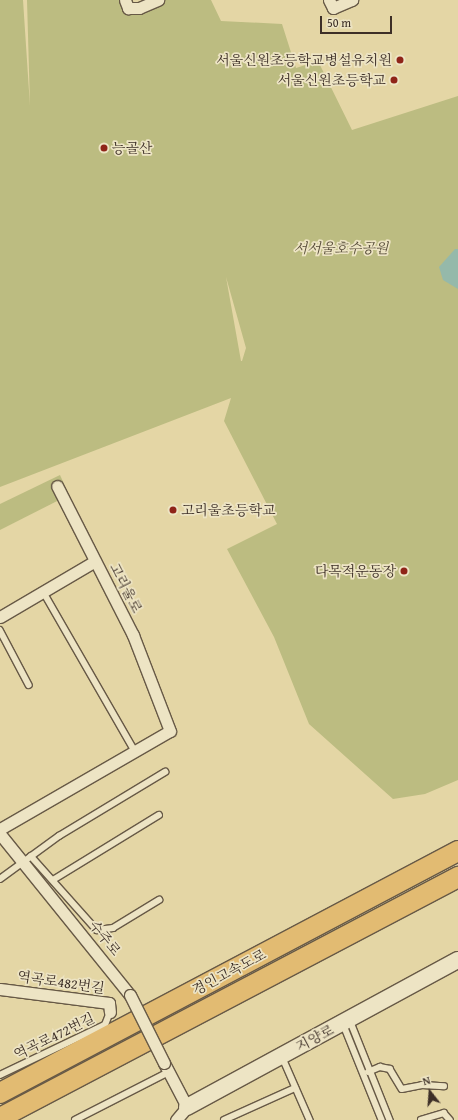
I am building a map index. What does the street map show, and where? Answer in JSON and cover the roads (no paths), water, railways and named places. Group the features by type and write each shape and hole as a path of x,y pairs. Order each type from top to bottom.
{"highway":[{"name":"경인고속도로","path":"0,1093 458,851"},
{"name":"경인고속도로","path":"0,1118 458,877"}],"street":[{"path":"125,0 128,8 134,8 158,0"},
{"path":"331,4 352,0"},
{"path":"57,486 95,561"},
{"name":"고리울로","path":"0,617 95,561 133,635 170,731 135,751"},
{"path":"0,829 135,751"},
{"name":"수주로","path":"0,834 27,858 130,995 187,1106"},
{"name":"지양로","path":"176,1120 187,1106 458,960"},
{"name":"역곡로482번길","path":"0,989 109,1003 110,1012"}],"lane":[{"path":"44,591 135,751"},
{"path":"0,630 29,685"},
{"path":"0,879 27,858 165,772"},
{"path":"53,880 158,815"},
{"path":"27,858 53,880 76,910 103,932 159,900"},
{"name":"역곡로472번길","path":"0,1075 105,1025 110,1012"},
{"path":"347,1021 371,1070 390,1120"},
{"path":"347,1021 364,1073 382,1120"},
{"path":"282,1056 310,1120"},
{"path":"75,1120 167,1067"},
{"path":"364,1073 380,1067 390,1069 402,1089 422,1085 444,1086"},
{"path":"224,1120 295,1088"},
{"path":"421,1120 444,1113 450,1120"}],"place":[{"name":"서울신원초등학교병설유치원","path":"400,60"},
{"name":"서울신원초등학교","path":"394,80"},
{"name":"능골산","path":"104,148"},
{"name":"고리울초등학교","path":"173,510"},
{"name":"다목적운동장","path":"404,571"}],"park label":[{"name":"서서울호수공원","path":"341,248"}]}
